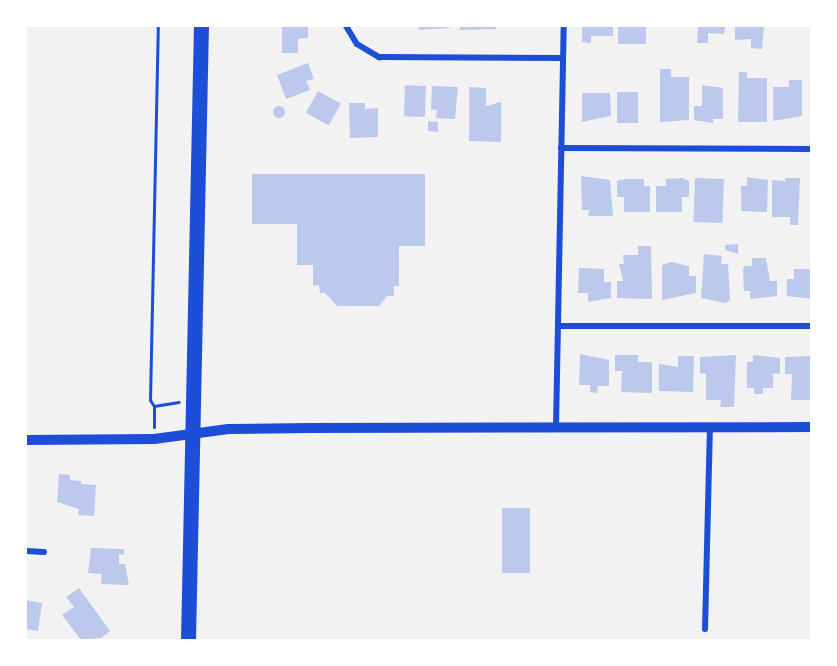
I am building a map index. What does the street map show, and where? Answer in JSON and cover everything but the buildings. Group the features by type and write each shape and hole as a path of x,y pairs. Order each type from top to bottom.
{"main road":[{"path":"188,640 201,26"}],"street":[{"path":"346,26 363,49 389,58 562,58"},
{"path":"556,427 564,26"},
{"path":"561,148 812,149"},
{"path":"558,326 812,326"},
{"path":"705,629 710,427"},
{"path":"26,440 154,439 193,434 310,428 812,427"},
{"path":"26,551 44,552"}],"path":[{"path":"154,439 154,406 150,400 158,26"},
{"path":"154,406 194,400"}]}
